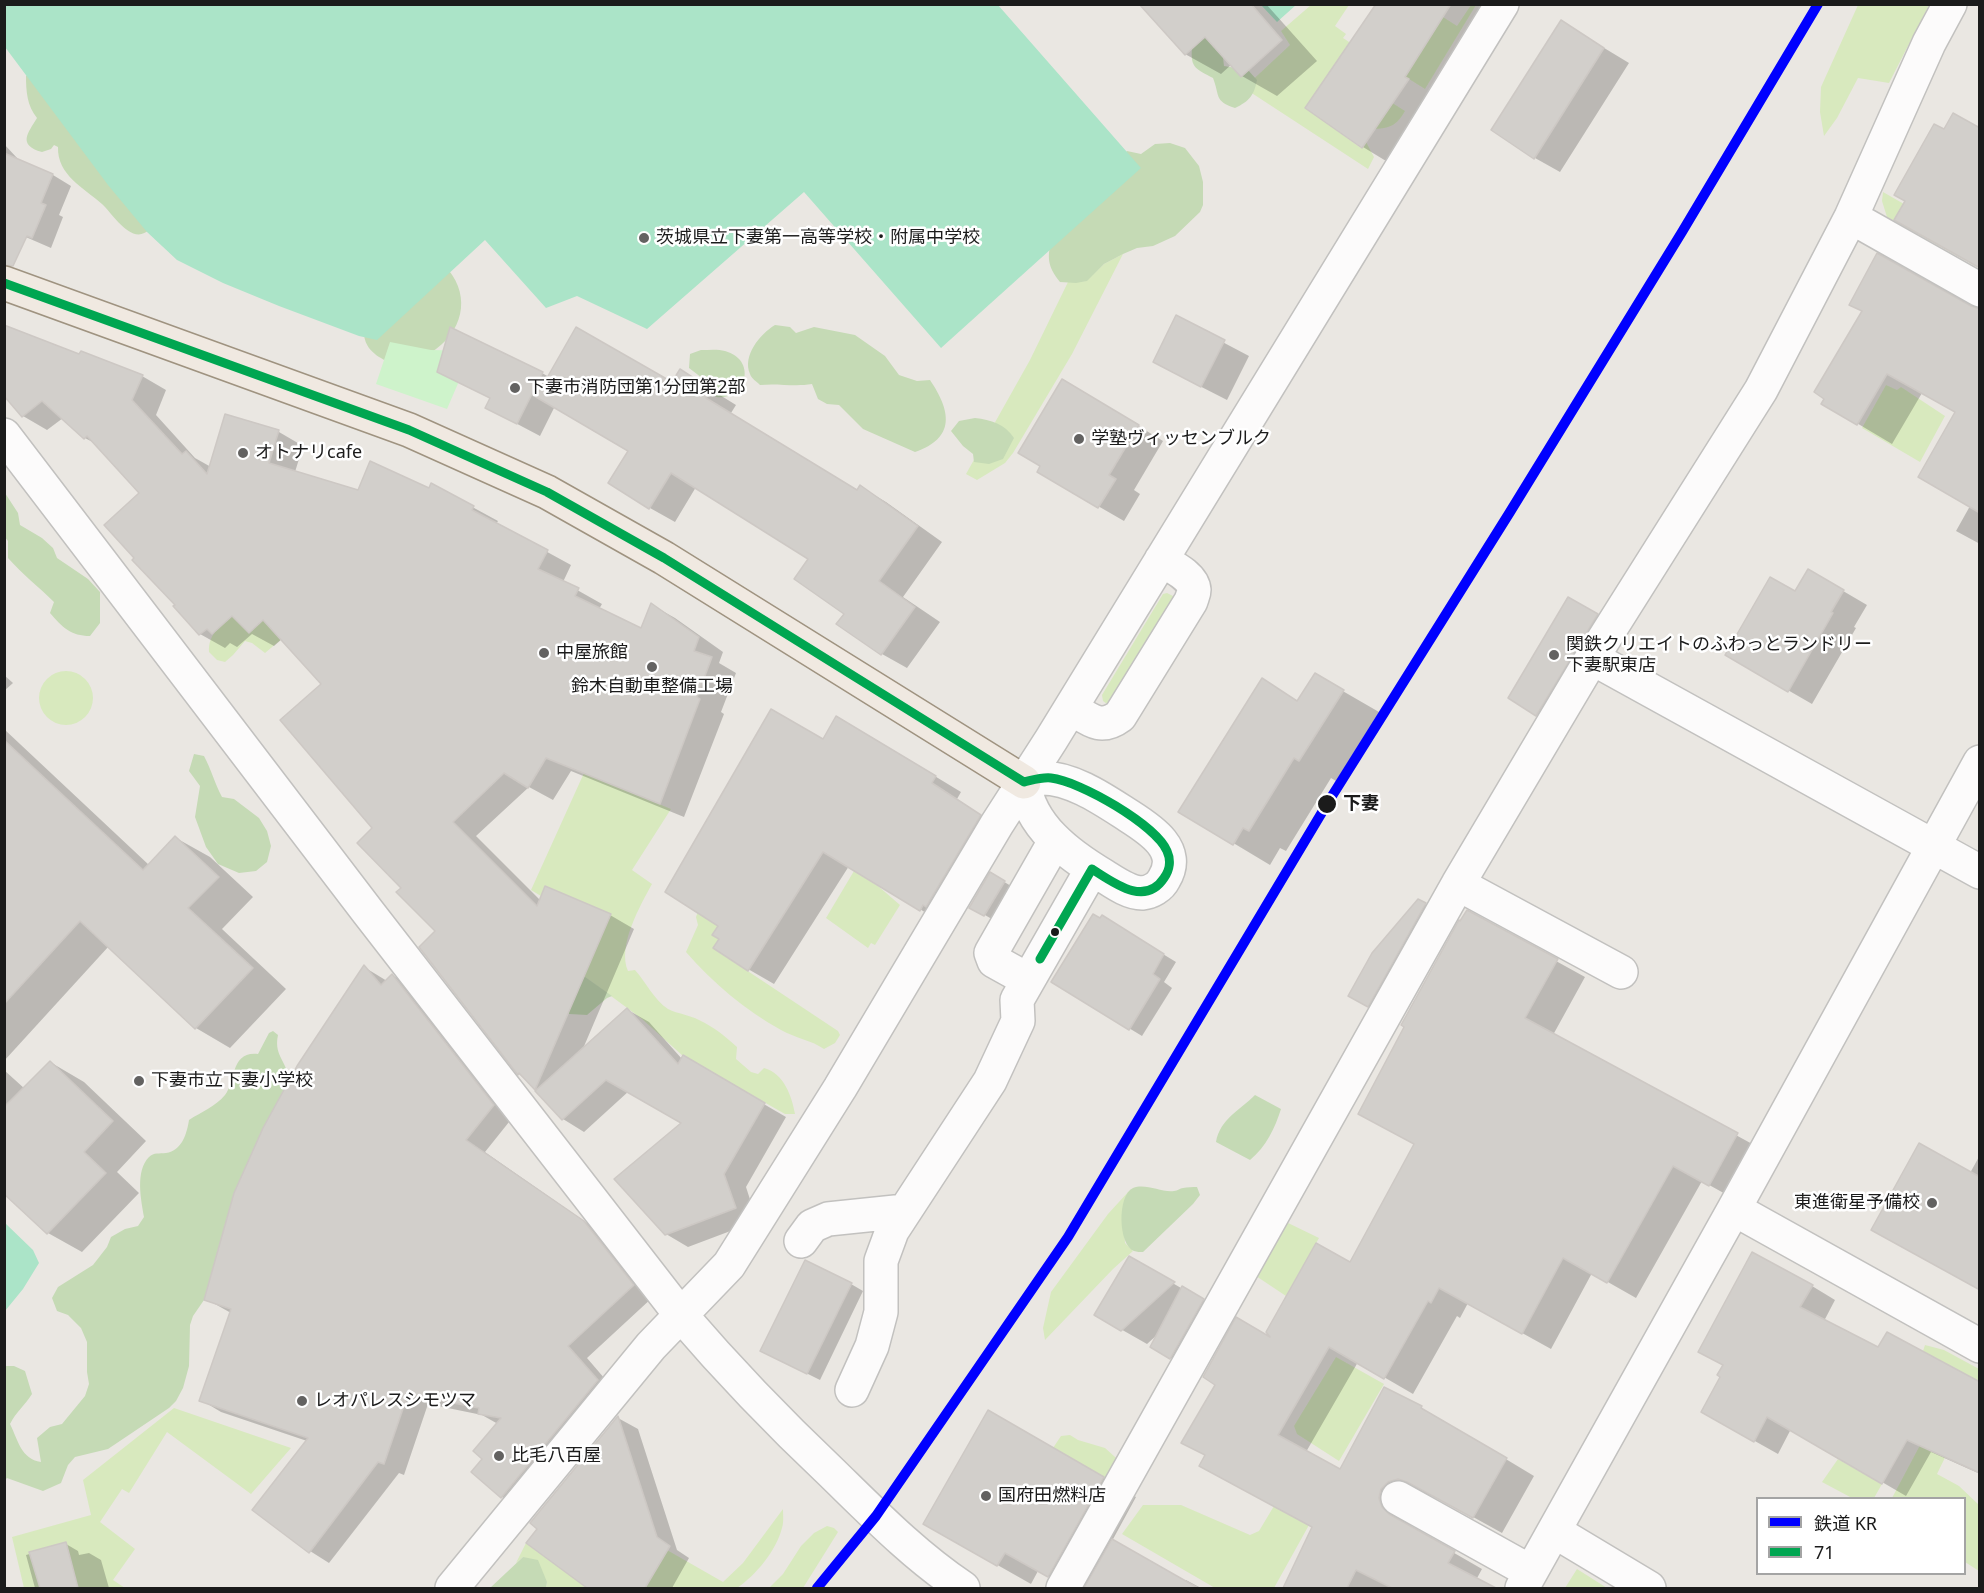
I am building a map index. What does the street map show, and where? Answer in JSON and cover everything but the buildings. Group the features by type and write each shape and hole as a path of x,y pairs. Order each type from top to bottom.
{"main road":[{"path":"4,283 409,430 547,492 664,558 1024,782"}],"street":[{"path":"452,1588 651,1346 729,1265 840,1088 1024,782 1502,4"},
{"path":"1063,1588 1458,884 1603,663 1761,390 1851,217 1929,43 1950,4"},
{"path":"1851,217 1980,290"},
{"path":"4,435 362,905 680,1314 711,1350 850,1492 912,1548 963,1588"},
{"path":"1071,708 1102,724 1111,723 1120,716 1191,600 1194,590 1189,580 1161,560"},
{"path":"1603,663 1980,872"},
{"path":"1398,1498 1527,1580 1980,762"},
{"path":"1053,778 1099,797 1156,833 1166,847 1170,861 1169,870 1161,884 1155,889 1139,893 1117,884 1092,869 1055,841 1037,818 1025,795 1024,782 1053,778"},
{"path":"1032,974 1021,976 994,961 991,953 1055,841"},
{"path":"852,1390 872,1346 881,1312 881,1261 892,1231 990,1081 1018,1021 1017,1000 1092,869"},
{"path":"1458,884 1621,972"},
{"path":"1734,1209 1980,1346"},
{"path":"801,1241 812,1226 828,1219 905,1210"},
{"path":"1554,1531 1648,1588"}],"green space":[{"name":"茨城県立下妻第一高等学校・附属中学校","path":"5,4 998,5 1141,168 941,348 804,192 647,329 577,296 546,308 485,240 377,340 359,336 279,306 223,283 177,260 147,232 108,185 5,47"},
{"path":"1261,5 1296,5 1277,22"},
{"path":"1311,5 1349,5 1335,26 1346,34 1343,38 1381,63 1388,52 1411,67 1443,17 1457,26 1471,5 1476,5 1425,89 1401,74 1386,99 1405,111 1393,125 1375,129 1319,89 1306,108 1361,148 1366,142 1374,157 1368,169 1244,88 1290,45 1281,31"},
{"path":"1858,5 1929,5 1889,83 1858,78 1837,118 1824,136 1820,112 1821,87"},
{"path":"1205,37 1223,57 1224,66 1248,70 1257,80 1250,97 1235,108 1221,100 1213,78 1196,68 1192,60 1192,48"},
{"path":"32,70 150,229 143,234 130,232 102,204 73,180 62,165 58,147 54,145 51,149 42,152 29,146 28,134 37,118 29,103 27,93 26,76"},
{"path":"1170,143 1185,148 1199,166 1203,182 1203,205 1200,212 1175,236 1153,246 1137,248 1123,254 1104,264 1087,281 1060,282 1049,261 1052,237 1127,151 1141,154 1155,144"},
{"path":"1883,192 1979,247 1979,268 1887,217 1882,201"},
{"path":"1123,254 1072,354 1013,453 1005,463 977,480 966,474 1030,360 1068,282 1086,281 1104,264"},
{"path":"444,265 458,286 461,297 459,320 454,330 431,352 394,363 379,357 366,342 364,322"},
{"path":"775,325 790,327 796,333 814,327 855,335 885,356 899,375 917,381 930,380 942,402 945,413 946,422 938,439 915,452 863,429 839,405 827,404 818,399 812,384 760,385 751,375 748,360 758,340"},
{"path":"390,342 431,350 472,351 447,409 376,384"},
{"path":"701,350 725,351 742,363 745,371 744,379 741,387 735,393 726,397 716,397 706,381 689,368 690,354"},
{"path":"1886,385 1897,390 1901,387 1945,416 1920,462 1862,428"},
{"path":"975,418 997,424 1006,429 1014,438 1003,459 989,464 974,462 973,454 951,431 959,421"},
{"path":"5,493 18,513 20,525 42,538 53,548 57,558 88,579 100,592 100,623 90,636 67,630 50,613 54,602 8,558 8,541 4,536"},
{"path":"1163,594 1173,596 1175,601 1112,702 1107,704 1103,701 1102,695"},
{"path":"232,616 249,633 266,617 284,637 265,653 252,643 245,641 225,662 217,660 209,652 210,640"},
{"path":"66,671 76,673 85,679 91,688 93,698 91,708 85,717 76,723 66,725 56,723 47,717 41,708 39,698 41,688 47,679 56,673"},
{"path":"194,754 204,756 222,797 234,799 259,818 267,831 271,846 267,862 256,871 239,873 218,864 206,847 195,817 200,786 189,771"},
{"path":"584,773 671,809 632,870 652,884 631,926 625,950 628,971 635,970 654,996 668,1009 695,1018 724,1035 737,1047 736,1059 751,1072 758,1074 764,1068 777,1075 786,1086 795,1114 785,1114 683,1056 642,1019 584,976 541,896 531,890"},
{"path":"854,871 878,886 900,905 875,945 871,943 868,948 826,918"},
{"path":"747,880 713,934 719,939 713,948 838,1031 840,1035 835,1043 824,1049 786,1033 742,1005 718,985 686,952 698,925 696,917 699,909"},
{"path":"584,976 612,996 587,1015 569,1014 540,980"},
{"path":"273,1031 278,1035 279,1055 287,1070 288,1083 234,1193 204,1300 190,1325 189,1366 183,1388 176,1401 108,1449 75,1457 68,1465 61,1483 43,1491 7,1478 5,1480 4,1366 14,1366 25,1371 32,1394 10,1424 25,1453 41,1462 37,1438 50,1427 62,1424 85,1396 89,1384 87,1342 81,1328 68,1315 57,1311 52,1298 58,1287 93,1265 107,1247 111,1237 125,1229 138,1226 144,1217 140,1178 149,1157 153,1154 172,1152 180,1145 189,1120 225,1095 238,1062 249,1054 258,1054 269,1033"},
{"path":"1255,1095 1281,1109 1269,1137 1250,1160 1216,1142 1226,1121"},
{"path":"1138,1187 1175,1191 1181,1188 1197,1187 1200,1195 1193,1204 1143,1252 1134,1251 1129,1247 1122,1230 1122,1209 1128,1192"},
{"path":"1129,1191 1123,1205 1125,1243 1133,1251 1045,1340 1043,1328 1051,1292 1108,1214"},
{"path":"1286,1222 1319,1238 1286,1296 1256,1276"},
{"path":"5,1223 33,1250 39,1263 23,1289 5,1311"},
{"path":"1925,1345 1944,1350 1979,1369 1979,1388 1937,1474 1959,1486 1979,1505 1979,1571 1966,1563 1966,1497 1893,1497 1927,1432 1954,1368 1923,1351"},
{"path":"1336,1357 1384,1384 1339,1461 1297,1434 1294,1426"},
{"path":"174,1408 291,1448 251,1494 167,1432 129,1493 122,1489 100,1522 135,1549 113,1580 125,1588 24,1588 12,1537 91,1515 83,1480"},
{"path":"1070,1435 1078,1440 1105,1448 1124,1465 1106,1491 1064,1467 1045,1460 1061,1436"},
{"path":"1838,1459 1882,1484 1875,1497 1850,1497 1822,1482"},
{"path":"1143,1505 1181,1505 1250,1535 1259,1531 1274,1506 1309,1525 1274,1588 1215,1588 1122,1534"},
{"path":"783,1509 783,1526 770,1554 758,1569 737,1588 645,1588 667,1550 723,1582 743,1563"},
{"path":"827,1526 838,1532 803,1588 769,1588 783,1574 801,1546 814,1533"},
{"path":"526,1543 587,1588 546,1588 547,1582 523,1557 516,1563"},
{"path":"523,1557 538,1560 547,1582 546,1588 490,1588"},
{"path":"1577,1569 1607,1588 1565,1588"}],"rail line":[{"name":"KR","path":"817,1588 876,1516 1068,1237 1327,804 1682,232 1818,4"}],"transit line":[{"name":"71","path":"4,283 409,430 547,492 664,558 1024,782"},
{"name":"71","path":"1024,782 1051,778 1080,787 1098,796 1148,829 1160,841 1169,858 1166,875 1156,887 1148,891 1129,890 1092,869"},
{"name":"71","path":"1040,959 1092,869"}],"place":[{"name":"茨城県立下妻第一高等学校・附属中学校","path":"644,238"},
{"name":"下妻市消防団第1分団第2部","path":"515,388"},
{"name":"学塾ヴィッセンブルク","path":"1079,439"},
{"name":"オトナリcafe","path":"243,453"},
{"name":"中屋旅館","path":"544,653"},
{"name":"関鉄クリエイトのふわっとランドリー 下妻駅東店","path":"1554,655"},
{"name":"鈴木自動車整備工場","path":"652,667"},
{"name":"下妻","path":"1327,804"},
{"name":"下妻市立下妻小学校","path":"139,1081"},
{"name":"東進衛星予備校","path":"1932,1203"},
{"name":"レオパレスシモツマ","path":"302,1401"},
{"name":"比毛八百屋","path":"499,1456"},
{"name":"国府田燃料店","path":"986,1496"}]}
